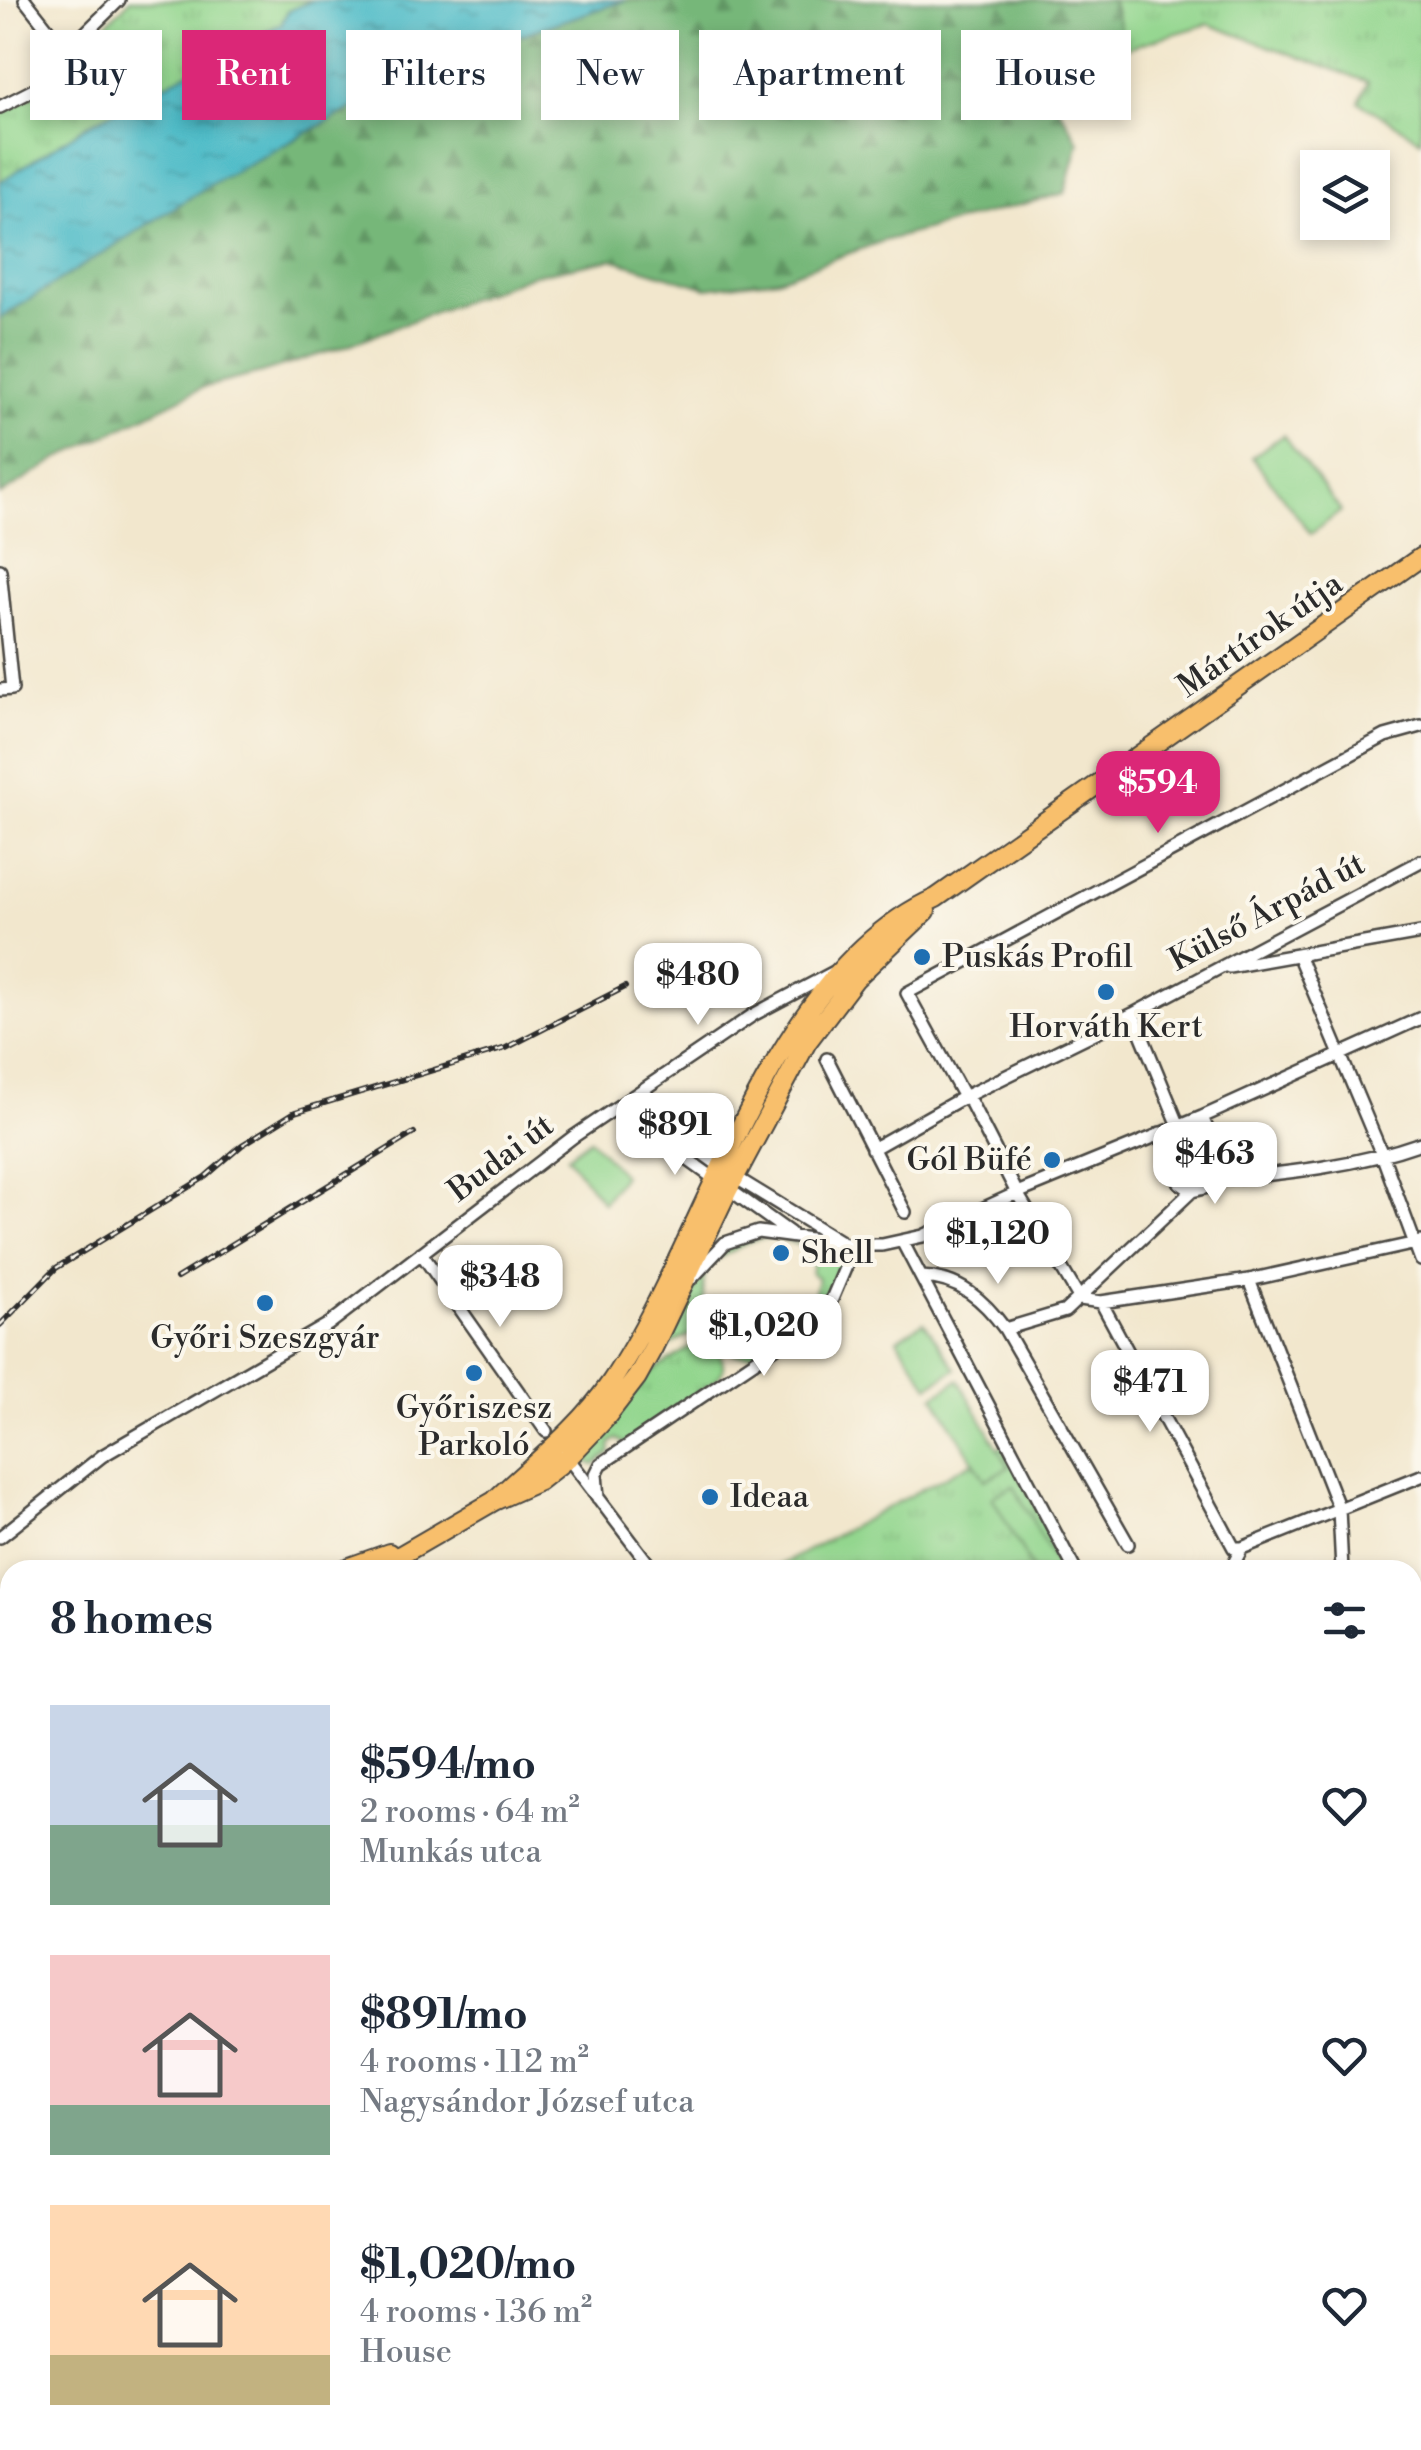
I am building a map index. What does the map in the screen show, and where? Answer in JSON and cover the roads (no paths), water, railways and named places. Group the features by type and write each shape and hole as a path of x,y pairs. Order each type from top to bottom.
{"main road":[{"name":"Mártírok útja","path":"725,1179 778,1058 810,1008 844,967 902,916 936,898 1421,557"},
{"name":"Mártírok útja","path":"725,1179 822,1019 855,979 923,916 936,898"},
{"path":"557,1444 604,1420 637,1377 677,1296 725,1179"},
{"path":"393,1560 494,1501 589,1412 621,1366 725,1179"},
{"path":"369,1560 437,1536"},
{"path":"408,1560 437,1536"}],"street":[{"path":"25,0 49,30"},
{"path":"89,30 120,0"},
{"path":"0,108 30,92"},
{"path":"0,570 12,689 0,690"},
{"path":"1418,1244 1249,1280 1101,1302 1080,1299 1016,1192 971,1103 964,1097 907,992 1385,736 1421,726"},
{"name":"Külső Árpád út","path":"872,1149 964,1097 1133,1014 1421,861"},
{"path":"1220,968 1421,933"},
{"path":"1299,956 1384,1156 1421,1260"},
{"name":"Budai út","path":"0,1537 102,1456 329,1324 616,1108 790,992 844,967"},
{"path":"1133,1014 1179,1126"},
{"path":"677,1296 724,1243 758,1232 850,1244 923,1236 1016,1192 1179,1126 1421,1018"},
{"path":"827,1060 905,1212"},
{"path":"629,1100 794,1235"},
{"path":"616,1108 725,1179 850,1244"},
{"path":"1202,1116 1223,1166 1221,1179"},
{"path":"1160,1134 1180,1183 1192,1190"},
{"path":"1004,1329 1065,1311 1192,1190 1208,1188 1221,1179 1304,1172 1384,1156 1421,1144"},
{"path":"902,1241 1070,1560"},
{"path":"598,1498 596,1474 608,1459 826,1313 850,1244"},
{"path":"421,1253 645,1560"},
{"path":"922,1276 939,1277 986,1304 1128,1544"},
{"path":"1249,1280 1339,1509 1342,1560"},
{"path":"1101,1302 1238,1548 1234,1560"},
{"path":"1238,1548 1421,1476"}],"water":[{"path":"313,0 626,0 521,35 521,30 346,30 346,112 213,183 0,318 0,182 91,123 162,120 162,86 182,76 182,120 326,120 326,30 269,30 281,24 288,11"}],"railway":[{"path":"0,1325 56,1268 205,1177 242,1145 295,1112 506,1048 625,987"},
{"path":"177,1278 414,1133"}],"place":[{"name":"Puskás Profil","path":"922,957"},
{"name":"Horváth Kert","path":"1106,992"},
{"name":"Gól Büfé","path":"1052,1160"},
{"name":"Shell","path":"781,1253"},
{"name":"Győri Szeszgyár","path":"265,1303"},
{"name":"Győriszesz Parkoló","path":"474,1373"},
{"name":"Ideaa","path":"710,1497"}]}
